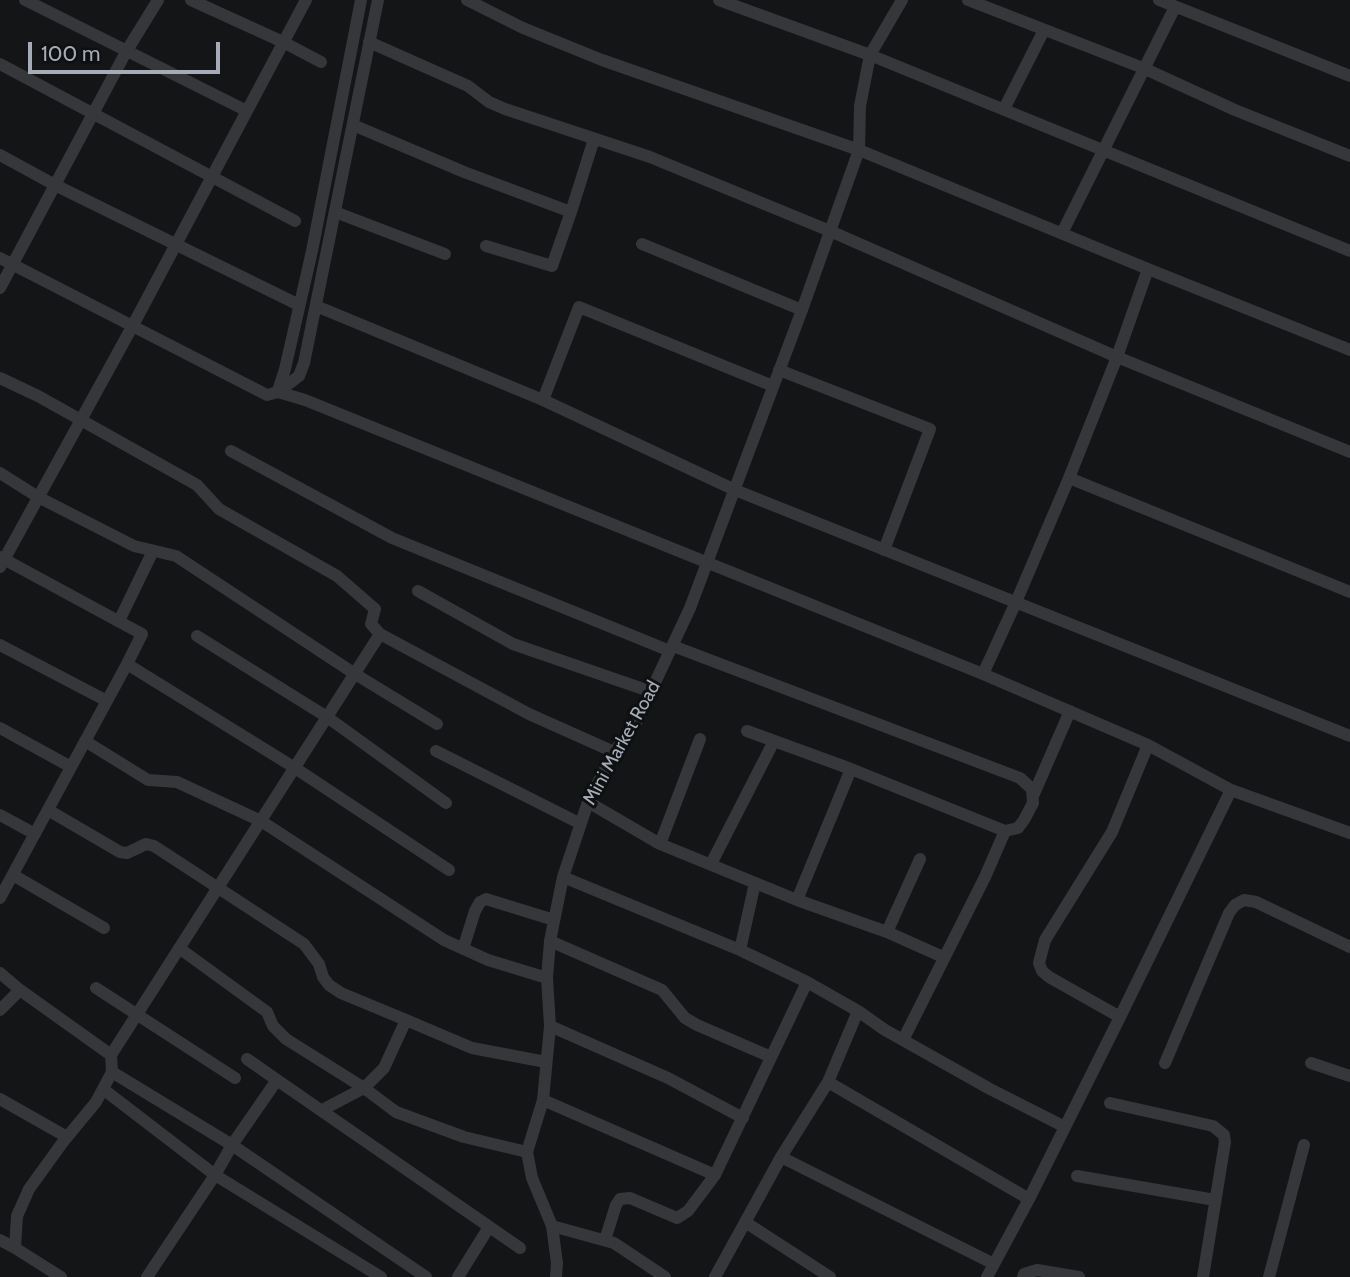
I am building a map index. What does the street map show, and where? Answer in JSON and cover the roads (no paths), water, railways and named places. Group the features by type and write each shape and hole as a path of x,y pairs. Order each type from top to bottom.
{"street":[{"path":"25,0 247,111"},
{"path":"0,288 126,52 158,0"},
{"path":"191,0 284,42 321,62"},
{"path":"0,898 142,634 2,561 132,327 306,0"},
{"path":"278,392 299,305 361,0"},
{"path":"0,258 267,395 278,392 299,376 304,363 378,0"},
{"path":"467,0 523,28 602,60 859,149 1350,350"},
{"path":"719,0 870,55 1350,251"},
{"name":"Mini Market Road","path":"527,1152 543,1100 550,1026 547,978 550,941 563,877 579,823 614,752 636,723 652,692 707,563 859,149 860,106 870,55 902,0"},
{"path":"968,0 1143,68 1235,110 1350,156"},
{"path":"1062,233 1143,68 1170,3 1350,76"},
{"path":"1004,109 1044,30"},
{"path":"369,42 468,86 489,102 505,109 650,157 830,230 1117,357 1350,452"},
{"path":"0,64 295,221"},
{"path":"353,125 464,172 572,212"},
{"path":"486,246 552,266 594,139"},
{"path":"0,155 55,185 299,305"},
{"path":"335,212 444,254"},
{"path":"642,244 802,310"},
{"path":"983,674 1069,478 1117,357 1148,269"},
{"path":"316,306 543,400 735,490 1350,736"},
{"path":"543,400 579,307 773,386"},
{"path":"779,370 930,429 884,550"},
{"path":"0,378 38,396 80,422 197,485 219,509 337,576 374,609 371,624 380,634 529,714 614,752"},
{"path":"278,392 305,400 983,674 1149,745 1231,790 1350,833"},
{"path":"231,451 392,538 672,648 1020,778 1029,785 1033,803 1018,828 1004,831 851,769 747,731"},
{"path":"0,473 38,498 135,546 176,556 355,674 437,724"},
{"path":"1069,478 1350,592"},
{"path":"119,621 153,551"},
{"path":"418,592 513,644 652,692"},
{"path":"15,1248 17,1216 29,1189 96,1102 112,1072 111,1055 380,634"},
{"path":"197,636 327,717 446,803"},
{"path":"0,645 107,701"},
{"path":"127,664 295,768 449,870"},
{"path":"1033,796 1070,711"},
{"path":"0,728 71,767"},
{"path":"660,844 700,739"},
{"path":"85,741 148,780 177,782 261,821 444,940 488,960 547,978"},
{"path":"711,864 774,741"},
{"path":"1120,1017 1049,977 1042,971 1039,963 1045,940 1112,832 1149,745"},
{"path":"436,751 579,823"},
{"path":"797,900 851,769"},
{"path":"987,1277 1029,1199 1231,790"},
{"path":"588,802 660,844 797,900 887,932 943,957"},
{"path":"48,810 120,852 127,853 146,844 154,846 304,944 319,964 329,985 341,993 472,1048 545,1062"},
{"path":"0,815 35,834"},
{"path":"903,1040 985,877 1004,831"},
{"path":"887,932 920,859"},
{"path":"13,875 104,928"},
{"path":"563,877 740,950 807,982 990,1089 1065,1127"},
{"path":"740,950 755,883"},
{"path":"463,949 475,911 480,902 486,899 554,920"},
{"path":"1165,1063 1234,905 1244,900 1256,902 1350,947"},
{"path":"550,941 662,990 685,1018 771,1056"},
{"path":"179,948 267,1012 273,1026 286,1039 364,1088 396,1112 464,1137 527,1152 532,1178 552,1226 556,1277"},
{"path":"0,973 111,1055"},
{"path":"605,1240 620,1199 630,1198 677,1218 688,1211 715,1175 807,982"},
{"path":"96,988 235,1078"},
{"path":"0,1010 20,990"},
{"path":"715,1277 781,1157 828,1082 858,1011"},
{"path":"322,1110 364,1088 384,1068 406,1020"},
{"path":"550,1026 668,1078 743,1118"},
{"path":"247,1059 520,1248"},
{"path":"1311,1063 1350,1076"},
{"path":"112,1072 232,1145 426,1277"},
{"path":"147,1277 277,1080"},
{"path":"828,1082 1029,1199"},
{"path":"103,1089 215,1175 381,1277"},
{"path":"0,1099 67,1137"},
{"path":"543,1100 715,1175"},
{"path":"1110,1103 1221,1130 1225,1142 1203,1277"},
{"path":"1269,1277 1304,1145"},
{"path":"781,1157 993,1264"},
{"path":"1077,1176 1215,1200"},
{"path":"745,1223 830,1277"},
{"path":"552,1226 605,1240 628,1251 665,1277"},
{"path":"458,1277 489,1227"},
{"path":"0,1240 61,1277"},
{"path":"1023,1277 1024,1274 1037,1270 1079,1277"}]}
